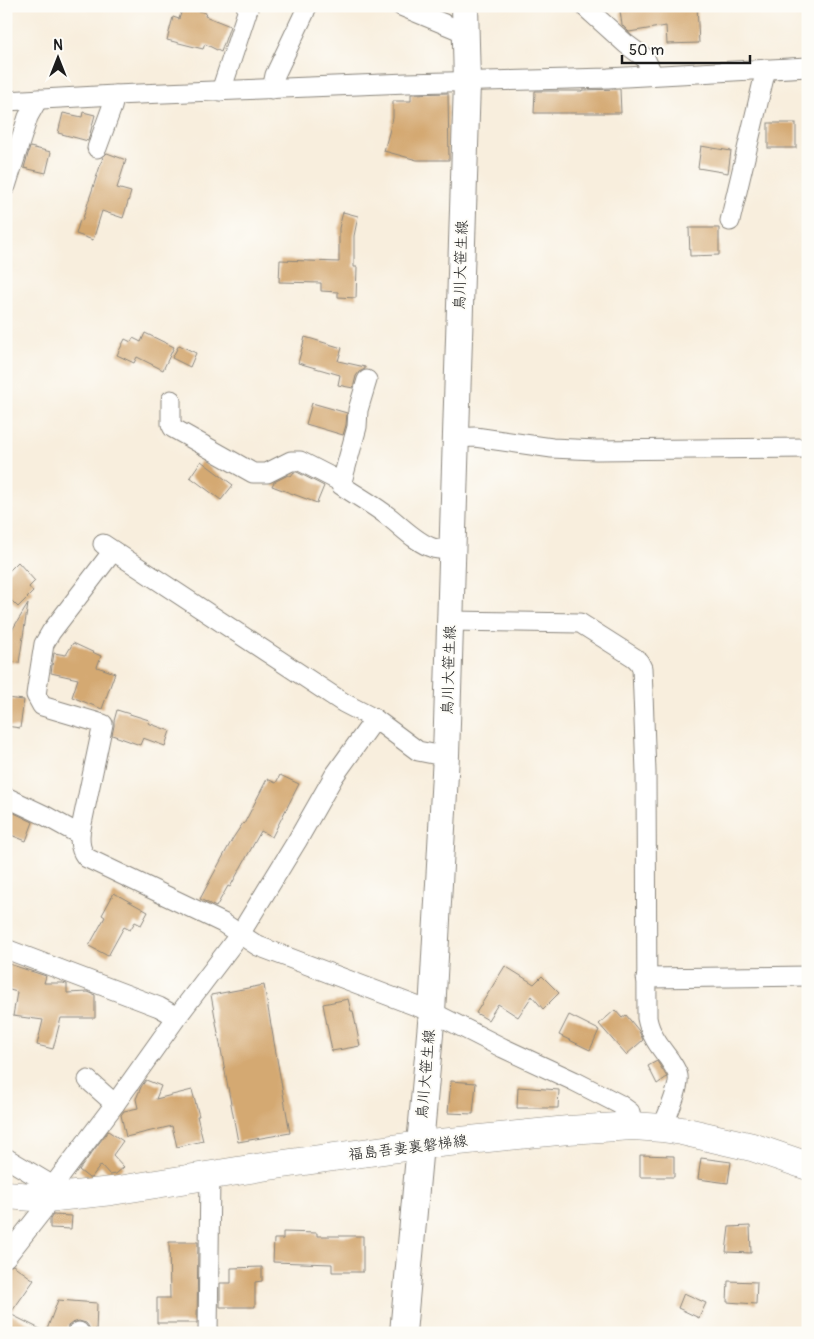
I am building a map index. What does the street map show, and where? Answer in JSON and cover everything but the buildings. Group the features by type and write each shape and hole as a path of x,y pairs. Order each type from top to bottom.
{"main road":[{"name":"福島吾妻裏磐梯線","path":"6,1195 112,1191 420,1145 568,1130 634,1126 682,1131 752,1147 808,1166"}],"street":[{"path":"222,91 248,10 246,6"},
{"path":"272,89 275,75 307,6"},
{"path":"401,6 466,33"},
{"name":"鳥川大笹生線","path":"403,1333 432,1012 446,755 467,82 465,6"},
{"path":"584,6 626,44 645,58 653,75"},
{"path":"6,101 808,67"},
{"path":"730,221 766,69"},
{"path":"98,148 115,95"},
{"path":"6,186 28,117 38,99"},
{"path":"341,482 357,427 358,410 367,380"},
{"path":"171,400 171,424 173,428 253,473 267,473 295,460 300,461 341,482 341,485 390,517 406,532 427,545 438,549 453,550"},
{"path":"456,438 475,437 552,448 596,450 808,448"},
{"path":"446,755 418,751 375,719 344,703 108,547 44,644 36,695 42,706 103,724 80,833 80,843 83,853 87,858 223,924 258,946 432,1012 502,1048 574,1080 630,1112 634,1126"},
{"path":"451,621 580,623 639,662 642,668 646,772 646,1008 648,1026 678,1075 677,1088 662,1128"},
{"path":"6,1257 43,1210 50,1192 177,1017 240,934 334,776 375,719"},
{"path":"6,796 80,833"},
{"path":"6,950 158,1007 177,1017"},
{"path":"646,978 808,976"},
{"path":"88,1080 115,1104"},
{"path":"6,1158 50,1192"},
{"path":"208,1333 210,1176"}]}
